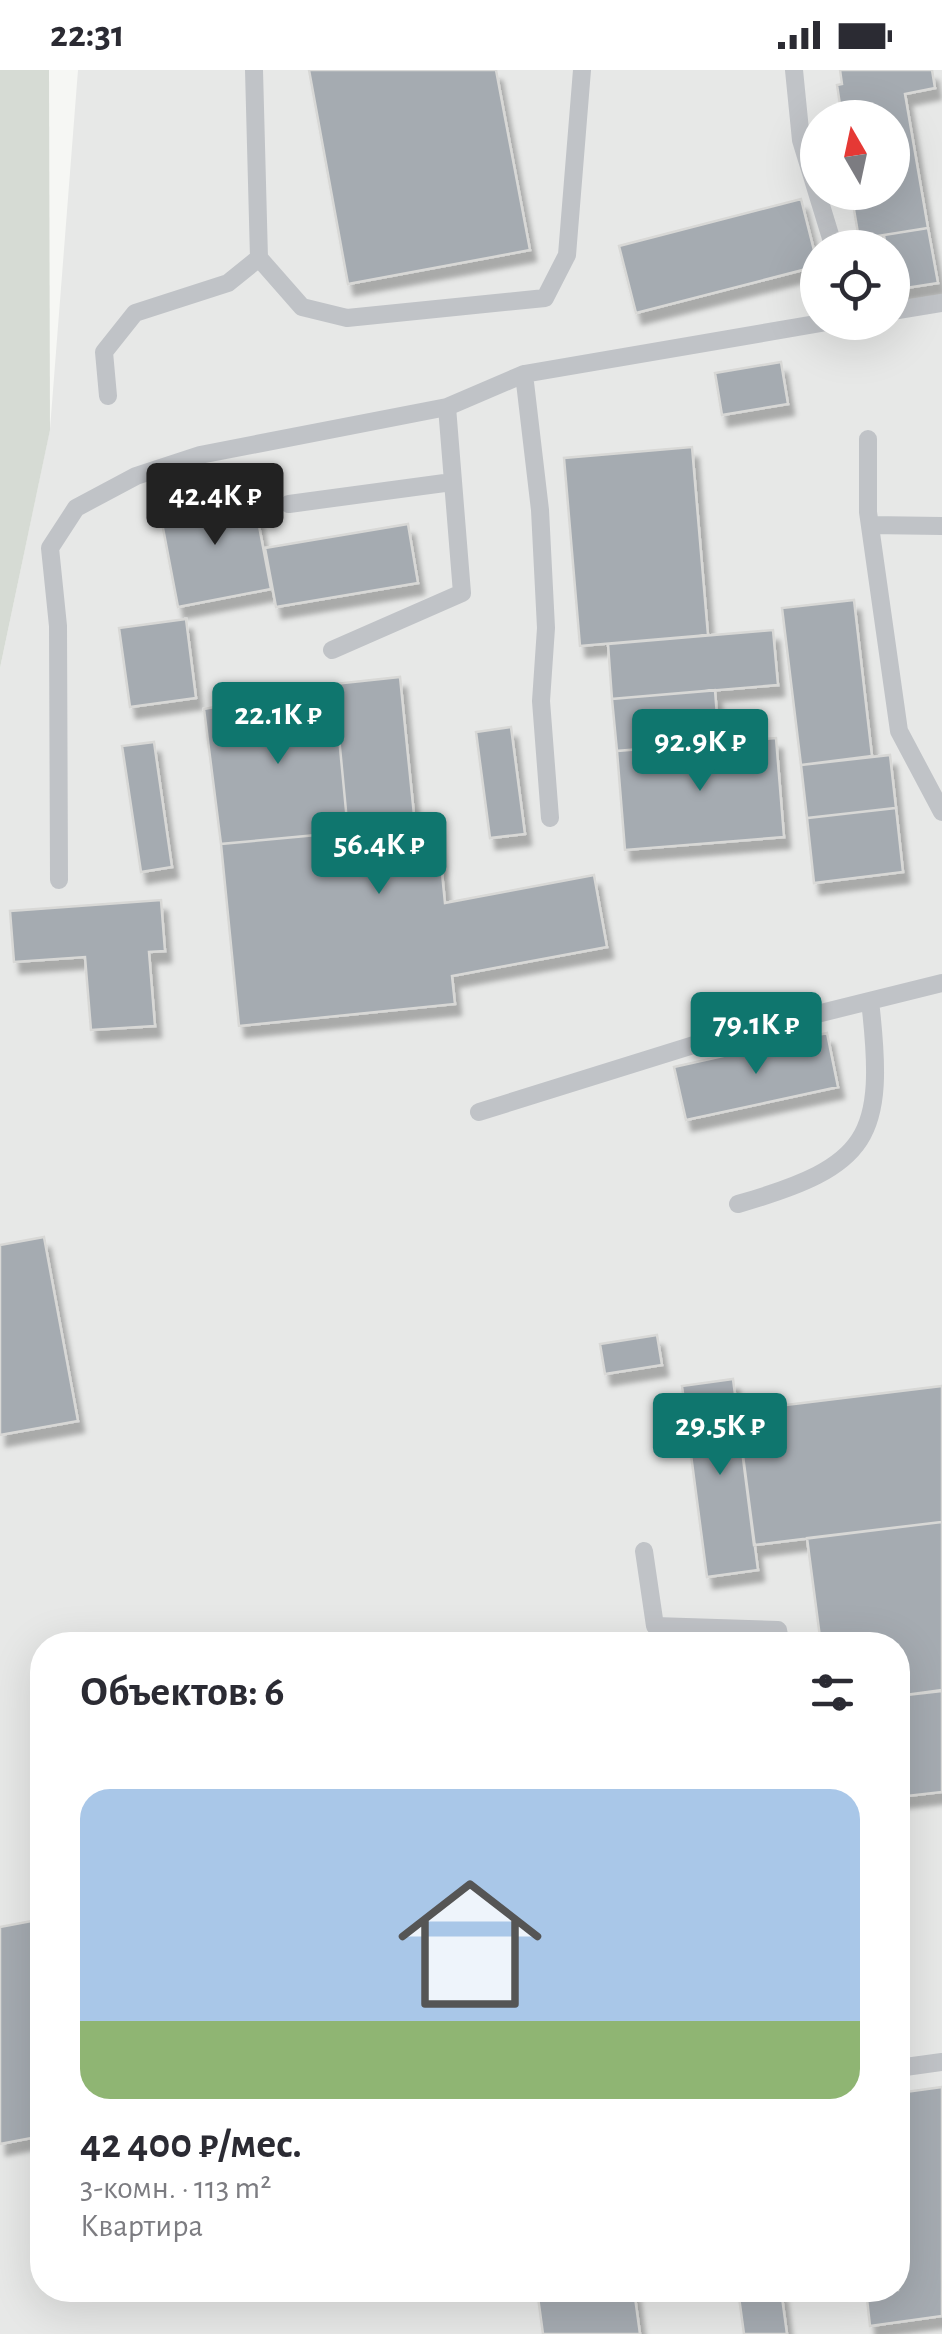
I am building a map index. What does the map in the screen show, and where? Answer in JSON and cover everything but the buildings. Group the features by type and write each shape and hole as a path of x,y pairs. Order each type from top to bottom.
{"lane":[{"path":"254,70 259,258 302,307 346,318 545,298 567,255 582,70"},
{"path":"794,70 801,140 828,230"},
{"path":"108,396 104,352 135,313 228,282 259,258"},
{"path":"910,308 942,303"},
{"path":"59,880 58,626 50,548 76,508 136,476 200,455 448,407 524,374 800,327"},
{"path":"524,374 540,510 546,628 541,701 550,818"},
{"path":"332,650 462,594 448,407"},
{"path":"868,439 870,525 899,731 942,812"},
{"path":"289,504 452,482"},
{"path":"870,525 942,526"},
{"path":"479,1112 682,1049 942,983"},
{"path":"738,1204 790,1189 838,1166 858,1144 869,1118 878,1068 870,1002"},
{"path":"644,1551 655,1626 778,1632"},
{"path":"910,2066 942,2062"}],"shaded area":[{"path":"0,70 49,70 50,430 0,668"},
{"path":"78,70 942,70 942,2334 0,2334 0,668 50,429"}]}
